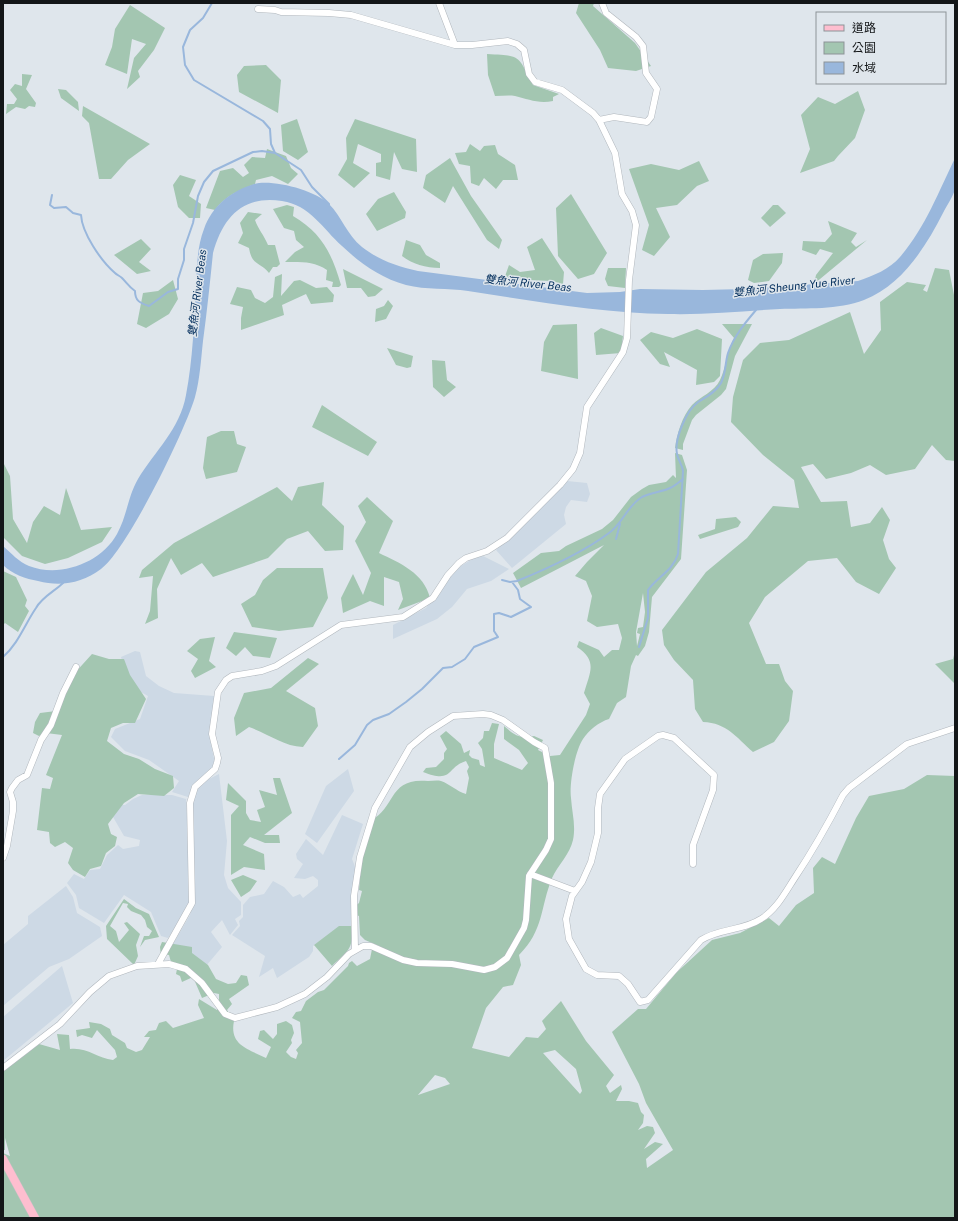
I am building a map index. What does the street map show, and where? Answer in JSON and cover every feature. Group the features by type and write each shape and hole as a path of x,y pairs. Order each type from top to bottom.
{"main road":[{"path":"3,1159 35,1218"}],"street":[{"path":"439,3 455,44"},
{"path":"599,120 614,117 647,122 651,117 657,89 646,73 643,46 636,37 606,13 602,3"},
{"path":"158,964 192,903 190,803 195,787 215,769 217,764 218,758 212,734 220,687 232,676 262,671 276,666 341,625 403,617 433,598 448,575 459,563 466,558 487,551 507,538 560,486 573,469 580,453 587,406 623,352 625,346 628,289 636,225 632,212 622,194 615,153 594,113 562,90 535,82 530,74 524,50 517,44 508,41 472,45 455,44 350,15 328,12 281,12 275,10 258,9"},
{"path":"3,858 7,846 13,811 13,802 10,792 18,780 27,775 41,740 51,725 63,693 76,667"},
{"path":"3,1068 66,1019 90,992 109,976 136,966 158,964 176,966 191,972 202,983 224,1014 240,1018 277,1007 305,994 327,977 355,949 366,946 417,963 452,964 484,970 491,969 507,958 524,928 530,874 546,850 551,839 552,783 547,767 546,749 497,717 483,714 453,716 428,732 410,747 402,764 375,808 360,857 354,898 355,949"},
{"path":"693,864 693,844 713,790 714,775 674,738 663,735 658,736 625,759 600,794 598,801 596,846 586,876 575,891 570,902 566,919 569,940 586,969 592,973 619,976 628,984 640,1002 646,1002 702,940 713,933 739,928 761,920 779,903 813,849 843,795 849,788 907,744 955,728"},
{"path":"530,874 575,891"}],"shaded area":[{"path":"567,481 587,483 590,494 587,502 571,500 566,507 564,515 566,524 512,568 496,550"},
{"path":"483,556 509,569 491,581 467,589 452,607 437,619 393,639 393,625 426,608 447,580 461,566 474,558"},
{"path":"135,651 140,652 146,676 159,686 174,693 214,696 211,744 215,763 214,768 194,786 188,797 172,792 179,781 149,760 125,751 111,737 115,729 140,719 148,696 130,686 121,657"},
{"path":"348,769 354,791 317,843 305,834 326,786"},
{"path":"219,774 227,841 224,875 228,888 241,902 241,915 235,919 238,925 230,935 222,920 211,932 222,947 206,966 173,944 190,915 195,894 192,804 194,794 203,782"},
{"path":"142,795 172,795 186,799 191,896 185,914 168,938 161,936 151,912 124,895 104,923 79,908 76,895 67,883 74,874 84,879 90,870 100,869 107,855 118,845 123,849 139,846 140,840 124,836 109,810 112,805 125,805"},
{"path":"342,815 363,824 352,859 356,869 352,926 339,927 313,946 313,951 309,957 277,978 273,968 259,977 265,956 232,935 240,926 239,921 243,917 243,905 250,897 264,894 273,881 284,887 293,897 300,894 303,898 318,886 318,880 313,876 305,879 294,878 303,864 297,859 296,854 306,839 323,855"},
{"path":"66,886 73,897 77,913 100,927 102,936 69,959 49,967 3,1006 3,945 28,924 28,916"},
{"path":"62,966 73,1003 3,1061 3,1017"}],"green space":[{"path":"579,3 594,3 593,6 635,43 651,66 636,71 608,68 600,50 576,13"},
{"path":"130,5 165,28 154,50 138,71 140,77 127,89 134,58 146,44 132,39 127,74 105,65 112,47 115,29"},
{"path":"487,54 506,55 517,59 524,67 533,85 559,94 553,97 553,101 548,102 533,101 513,96 495,96 488,75"},
{"path":"266,65 281,80 278,113 239,92 237,75 244,66"},
{"path":"22,74 32,75 26,89 36,103 35,107 29,106 25,109 16,107 6,114 7,104 14,104 17,99 10,90 15,84 22,86"},
{"path":"58,89 66,90 78,102 79,111 61,98"},
{"path":"858,91 865,110 855,138 834,161 800,173 810,149 801,115 818,97 835,104"},
{"path":"83,106 150,144 128,160 111,179 99,179 89,123 82,116"},
{"path":"297,119 308,152 298,160 283,151 281,125"},
{"path":"355,119 416,139 417,172 402,169 394,152 390,180 376,176 376,163 381,162 381,154 358,144 353,163 370,173 354,188 338,175 347,159 346,138"},
{"path":"470,144 480,151 484,146 495,145 498,154 515,165 518,180 503,180 496,189 484,178 479,186 471,183 470,166 459,164 455,153 466,152"},
{"path":"267,149 286,156 291,168 298,174 288,184 272,176 256,180 255,184 228,197 215,210 206,208 220,171 233,168 243,177 249,173 244,165 252,157 265,158"},
{"path":"450,158 471,196 502,240 499,249 487,240 453,186 445,203 423,188 426,175"},
{"path":"699,161 709,181 697,186 677,205 656,208 670,237 654,256 642,250 649,225 629,169 651,164 679,170"},
{"path":"180,175 196,180 189,196 201,204 200,218 189,218 178,207 173,185"},
{"path":"394,192 406,212 405,218 377,231 366,214 378,199"},
{"path":"571,194 607,253 594,274 578,279 558,256 556,208"},
{"path":"287,205 294,207 293,216 319,237 330,254 341,285 339,287 332,287 333,282 326,280 327,270 322,267 307,263 285,262 295,252 304,247 296,240 294,231 284,228 273,209"},
{"path":"773,205 778,205 786,213 770,227 761,218"},
{"path":"248,212 262,214 255,220 256,223 268,245 275,245 280,264 277,267 273,267 269,273 254,261 250,254 249,248 238,243 243,233 240,223"},
{"path":"828,221 857,233 851,242 856,247 867,240 814,284 816,275 833,253 820,249 816,255 802,250 803,241 825,242 832,234"},
{"path":"542,238 564,272 563,284 552,281 504,279 509,265 520,272 535,270 527,247"},
{"path":"141,239 151,249 139,262 151,271 137,274 114,255"},
{"path":"406,240 420,245 426,255 440,263 440,268 420,265 402,256"},
{"path":"783,253 782,263 769,281 754,283 748,280 753,260 763,254"},
{"path":"608,268 626,268 625,288 608,286 605,279"},
{"path":"935,268 949,270 955,300 955,461 946,460 932,445 915,469 886,475 870,465 851,473 826,479 813,464 801,467 821,502 847,501 851,527 870,523 882,507 890,520 883,540 889,559 896,568 879,594 856,582 837,558 808,561 765,597 749,623 766,664 779,664 785,681 793,691 789,721 774,742 753,752 725,728 719,725 703,722 695,709 693,680 674,660 664,645 662,630 706,572 747,538 773,506 799,508 794,480 763,455 731,422 733,397 743,360 760,343 789,340 850,312 864,354 881,330 880,302 907,282 926,285 923,290 927,292"},
{"path":"343,269 383,289 375,296 368,297 361,288 347,288"},
{"path":"282,274 281,296 294,281 300,280 316,288 327,287 334,295 333,302 311,304 306,294 282,305 284,315 241,330 243,307 230,304 237,287 251,290 255,298 265,303 273,297 275,277"},
{"path":"173,280 178,299 169,314 146,328 137,324 143,293 158,291"},
{"path":"388,300 393,306 386,319 375,322 376,309 384,306"},
{"path":"577,324 578,379 541,371 544,342 553,325"},
{"path":"722,324 752,324 735,356 726,389 692,420 683,444 683,450 675,448 680,425 688,409 714,388 722,375 734,338"},
{"path":"601,328 623,336 621,353 596,355 594,333"},
{"path":"697,329 722,339 720,376 714,382 696,385 697,370 664,352 670,367 660,364 640,340 651,332 673,338"},
{"path":"387,348 413,356 411,367 407,368 396,365"},
{"path":"432,360 445,361 447,380 456,387 444,397 433,387"},
{"path":"322,405 377,442 368,456 312,427"},
{"path":"221,431 234,431 237,444 246,447 237,472 206,479 203,468 207,437"},
{"path":"675,453 682,455 687,470 681,559 652,597 649,632 645,646 638,656 636,655 631,666 626,697 617,703 609,719 598,724 585,736 577,751 571,785 574,819 573,840 567,855 552,878 533,937 519,955 521,965 513,985 503,987 486,1008 472,1048 509,1057 526,1037 538,1038 546,1029 542,1021 561,1001 586,1041 614,1075 606,1086 610,1093 621,1085 622,1089 616,1101 638,1103 641,1112 644,1115 643,1123 638,1130 647,1126 653,1127 655,1133 644,1149 655,1142 663,1144 646,1159 647,1168 673,1150 646,1103 639,1084 612,1032 638,1009 646,1009 676,973 712,940 740,933 769,918 779,926 796,905 814,893 813,868 822,857 835,864 856,818 869,796 904,789 927,775 955,776 955,1218 3,1218 3,1153 10,1156 5,1138 5,1150 3,1150 3,1065 21,1058 39,1044 60,1050 57,1034 69,1035 70,1049 87,1051 113,1060 117,1057 115,1050 97,1030 92,1038 82,1035 77,1037 76,1030 90,1028 89,1022 101,1024 110,1029 112,1035 125,1043 127,1048 136,1052 142,1050 150,1037 144,1037 149,1031 156,1030 159,1023 166,1021 173,1028 204,1018 198,1005 199,999 217,1010 219,1004 219,994 214,993 202,998 193,977 182,982 180,976 176,974 177,969 171,962 169,955 164,954 155,963 161,956 160,947 162,942 192,947 192,953 208,965 216,979 228,984 236,983 241,975 247,976 249,985 229,999 232,1004 227,1010 234,1021 234,1036 241,1045 266,1058 271,1047 258,1039 260,1031 264,1030 273,1039 277,1034 277,1024 286,1021 292,1025 294,1033 291,1040 292,1043 286,1052 291,1057 296,1059 298,1053 296,1050 302,1043 300,1022 292,1018 296,1012 301,1011 306,1001 318,992 324,990 348,966 349,963 352,961 357,966 370,959 372,949 376,951 379,946 365,940 360,935 359,916 356,915 353,908 359,903 362,891 359,890 362,852 371,820 379,815 399,788 415,781 441,781 466,794 469,778 467,771 469,767 466,761 445,775 440,776 423,772 426,768 436,767 444,759 444,753 447,749 440,736 446,731 461,744 464,753 470,750 469,755 472,758 479,760 480,765 485,767 482,749 478,743 483,738 484,731 489,731 492,723 499,724 494,744 494,758 522,770 528,763 519,750 504,739 504,726 518,736 534,736 543,740 538,750 550,756 560,755 586,715 590,704 584,693 591,667 588,657 577,647 579,641 599,650 604,657 612,650 619,650 622,638 618,624 597,627 587,621 592,596 586,581 575,576 604,545 521,588 513,573 541,553 559,551 566,546 602,529 613,520 631,497 642,489 649,485 666,482 673,475 676,478","holes":["643,593 645,612 643,627 638,628 637,633 640,634 637,646 636,632","555,1050 576,1069 582,1091 580,1094 543,1053","435,1075 445,1078 450,1084 418,1095"]},
{"path":"3,462 10,476 13,519 27,543 33,522 44,506 60,515 66,488 81,530 112,527 102,542 68,558 45,564 22,556 3,537"},
{"path":"324,482 322,505 344,526 343,550 325,551 308,531 287,539 268,558 213,577 202,563 181,575 171,558 157,589 158,618 145,624 150,611 153,576 139,578 142,570 174,543 277,487 292,501 298,487"},
{"path":"367,497 393,521 379,553 403,565 417,575 427,589 430,598 398,610 403,599 399,582 384,577 384,606 370,601 343,613 341,598 353,574 363,595 371,573 355,541 366,522 358,506"},
{"path":"736,517 741,522 738,527 700,539 698,535 715,529 716,519"},
{"path":"277,568 323,568 328,598 313,627 279,631 252,627 241,604 255,595 263,580"},
{"path":"3,571 16,577 27,600 25,606 29,611 18,632 5,623 3,625"},
{"path":"234,632 277,638 270,658 253,656 245,647 236,656 226,648"},
{"path":"215,637 209,661 216,667 195,678 191,671 198,659 187,651 200,639"},
{"path":"955,651 955,684 935,664 953,659"},
{"path":"92,654 109,659 124,659 130,675 146,699 135,723 123,723 111,728 107,741 124,754 139,759 155,769 173,776 174,788 164,796 138,794 124,803 108,824 111,834 117,837 115,846 106,853 101,866 90,869 85,877 73,870 68,863 73,848 65,842 55,847 50,843 49,832 37,830 42,788 50,789 53,778 46,775 62,735 46,733 39,736 33,733 35,722 40,713 56,711 73,675"},
{"path":"308,658 319,664 286,691 315,708 318,726 303,747 282,742 249,727 236,736 234,718 244,693 271,688"},
{"path":"273,778 280,778 292,813 264,835 279,835 280,843 265,843 250,837 243,845 264,854 265,870 244,867 231,875 231,815 239,806 226,800 228,783 246,801 246,813 250,820 261,822 257,810 265,807 259,790 277,795"},
{"path":"243,875 257,881 250,891 241,897 231,880"},
{"path":"124,899 136,908 149,914 159,937 145,940 140,947 144,936 149,936 152,931 147,927 145,920 141,915 131,911 127,907 128,904 123,903 110,926 116,931 119,942 129,930 124,923 127,922 140,934 136,945 138,956 134,965 107,939 106,926"},
{"path":"339,926 352,926 352,940 346,953 332,966 314,945"}],"water":[{"path":"955,158 956,182 953,195 936,226 911,264 890,285 864,300 822,308 696,314 643,313 568,306 460,290 414,287 388,278 356,259 301,207 292,203 268,200 246,205 229,219 217,240 213,253 199,376 195,397 180,436 168,461 140,515 125,539 112,558 101,569 79,581 63,584 47,583 19,576 3,565 3,546 18,560 29,566 41,569 66,569 90,560 101,553 117,534 138,479 173,429 183,407 192,354 198,257 204,229 212,213 223,200 246,187 262,183 282,184 314,194 334,209 352,237 362,247 375,256 389,262 418,271 587,293 620,292 640,289 745,289 858,281 886,269 900,257 917,234 931,209"}],"waterway":[{"path":"212,3 203,18 190,30 183,47 185,65 194,80 263,121 270,129 271,144 275,153 301,170 312,187 329,204 329,206"},
{"path":"52,195 50,205 54,208 66,207 73,213 81,215 85,230 98,254 110,268 135,291 137,299 143,304 149,306 168,292 178,289 178,279 184,260 184,249 193,223 198,196 204,182 213,171 253,152 262,151 275,153"},
{"path":"639,647 648,618 648,590 669,569 676,560 678,554 683,471 677,454 677,441 679,433 685,418 694,406 714,392 721,383 724,376 730,347 740,330 756,310"},
{"path":"502,580 510,582 517,581 576,554 614,529 632,505 642,497 670,488 683,479"},
{"path":"616,539 620,524"},
{"path":"339,759 355,745 367,725 373,720 389,714 406,702 422,689 443,668 452,667 465,659 474,647 498,637 494,631 494,614 499,613 511,617 531,607 520,599 518,590 512,582"},
{"path":"3,657 13,646 39,604 45,597 63,583"}],"water label":[{"name":"雙魚河 River Beas","path":"528,283"},
{"name":"雙魚河 Sheung Yue River","path":"794,286"},
{"name":"雙魚河 River Beas","path":"197,293"}]}
